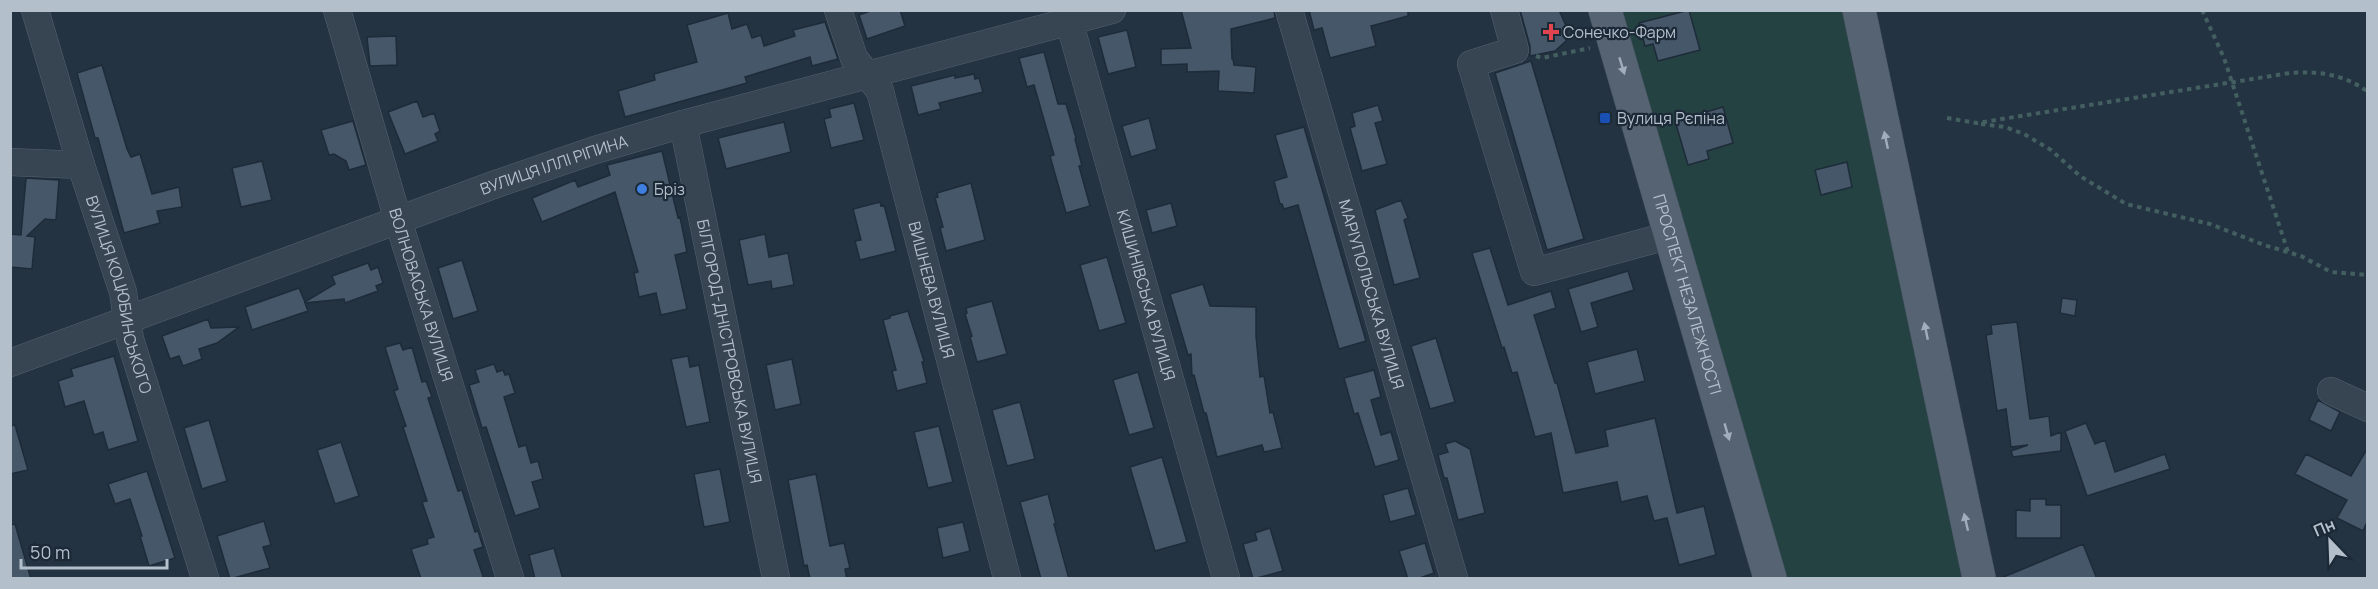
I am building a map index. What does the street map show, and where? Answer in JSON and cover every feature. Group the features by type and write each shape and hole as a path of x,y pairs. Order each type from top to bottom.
{"main road":[{"name":"ПРОСПЕКТ НЕЗАЛЕЖНОСТІ","path":"1605,10 1770,579"},
{"path":"1859,10 1979,579"}],"street":[{"name":"ВУЛИЦЯ КОЦЮБИНСЬКОГО","path":"35,10 81,165 123,292 129,339 205,579"},
{"name":"ВОЛНОВАСЬКА ВУЛИЦЯ","path":"337,10 398,220 510,579"},
{"name":"ВИШНЕВА ВУЛИЦЯ","path":"838,10 854,58 880,92 1007,579"},
{"name":"ВУЛИЦЯ ІЛЛІ РІПИНА","path":"10,363 595,150 682,124 867,75 1068,16 1112,10"},
{"name":"МАРІУПОЛЬСЬКА ВУЛИЦЯ","path":"1289,10 1454,579"},
{"path":"1504,10 1515,50 1471,64 1534,272 1671,235"},
{"name":"КИШИНІВСЬКА ВУЛИЦЯ","path":"1068,16 1226,579"},
{"name":"БІЛГОРОД-ДНІСТРОВСЬКА ВУЛИЦЯ","path":"682,124 776,579"},
{"path":"10,162 81,165"},
{"path":"2331,391 2367,408"}],"path":[{"path":"2202,10 2224,58 2288,252"},
{"path":"1515,50 1542,58 1590,48"},
{"path":"1977,123 2290,73 2310,72 2342,77 2367,92"},
{"path":"1947,118 2005,128 2024,134 2051,150 2080,176 2126,204 2210,224 2301,256 2331,272 2367,275"}],"green space":[{"path":"1621,11 1845,11 1966,578 1782,578"}],"building":[{"path":"873,10 900,10 905,26 867,39 859,15"},
{"path":"1181,10 1274,10 1275,18 1231,29 1234,65 1256,67 1254,93 1218,91 1219,71 1187,72 1187,64 1161,65 1161,49 1191,48"},
{"path":"1309,10 1408,10 1408,16 1371,26 1376,46 1330,58 1322,28 1314,30"},
{"path":"1520,10 1559,10 1567,28 1566,41 1555,51 1530,56 1530,46"},
{"path":"1689,10 1700,50 1658,61 1653,44 1645,46 1639,23"},
{"path":"728,13 732,29 747,24 752,38 761,35 764,46 795,36 793,30 825,22 838,59 812,66 810,57 745,77 747,83 625,117 618,91 655,80 654,74 697,62 687,25"},
{"path":"1127,30 1136,67 1108,74 1098,37"},
{"path":"396,36 397,65 370,66 367,37"},
{"path":"1044,52 1058,104 1066,104 1076,138 1082,166 1079,166 1090,206 1066,213 1050,156 1054,155 1034,85 1027,87 1019,58"},
{"path":"1531,61 1584,239 1547,250 1495,73"},
{"path":"102,65 131,157 140,154 152,194 179,187 182,207 157,211 160,223 124,233 98,138 95,138 77,73"},
{"path":"974,74 975,79 979,78 983,92 939,103 941,109 918,115 911,86 955,75 955,78"},
{"path":"417,101 423,117 434,113 440,131 435,134 438,141 405,154 388,112"},
{"path":"854,103 864,140 831,148 824,119 831,117 829,109"},
{"path":"1378,105 1383,121 1375,123 1387,164 1362,171 1350,128 1355,126 1352,113"},
{"path":"1723,107 1733,143 1707,151 1709,159 1688,165 1675,121"},
{"path":"1149,118 1157,149 1131,157 1122,126"},
{"path":"353,121 366,165 349,170 346,161 334,154 329,155 321,130"},
{"path":"784,122 791,152 726,169 718,138"},
{"path":"1304,127 1366,341 1339,349 1298,205 1284,209 1280,204 1274,181 1287,177 1275,135"},
{"path":"662,151 687,252 675,255 687,309 661,315 656,293 639,297 634,273 638,272 615,192 542,222 532,198 575,180 578,187 610,175 607,165"},
{"path":"262,161 272,200 241,207 232,168"},
{"path":"1847,162 1852,187 1821,195 1815,170"},
{"path":"26,178 59,180 56,220 45,219 27,236 35,237 32,269 10,267 10,234 21,235"},
{"path":"971,183 985,240 946,251 940,228 943,227 935,198 938,197 937,193"},
{"path":"1401,200 1408,218 1404,220 1420,278 1394,285 1375,210"},
{"path":"880,202 881,206 884,205 896,251 860,260 855,241 861,240 853,209"},
{"path":"1171,203 1177,226 1152,233 1146,210"},
{"path":"765,234 769,257 788,253 794,285 772,289 771,281 748,285 739,240"},
{"path":"1490,248 1508,305 1551,291 1556,308 1534,315 1555,383 1557,383 1576,453 1608,446 1605,430 1655,418 1677,513 1704,506 1716,555 1679,565 1667,518 1654,521 1647,496 1621,502 1617,482 1563,493 1551,433 1535,437 1517,372 1512,373 1504,347 1502,348 1472,253"},
{"path":"1107,257 1126,323 1099,331 1080,265"},
{"path":"462,260 478,311 453,319 438,268"},
{"path":"368,263 371,270 378,267 383,283 376,286 378,291 345,303 344,299 305,303 308,311 252,330 245,307 299,288 305,302 335,284 332,276"},
{"path":"1628,271 1634,290 1591,303 1598,327 1581,332 1568,289"},
{"path":"1203,284 1210,306 1256,307 1260,377 1264,376 1270,413 1273,412 1282,448 1264,452 1262,445 1217,457 1206,413 1204,413 1194,375 1192,376 1191,354 1188,355 1170,294"},
{"path":"2062,298 2077,300 2075,316 2060,313"},
{"path":"992,301 1007,354 977,362 965,314 967,313 966,308"},
{"path":"908,311 924,361 922,362 927,383 897,391 892,371 896,370 883,320"},
{"path":"208,319 211,328 239,327 217,343 199,349 202,359 183,366 179,356 170,359 162,336"},
{"path":"2017,322 2030,419 2049,416 2051,436 2061,432 2061,451 2013,457 2011,451 2028,445 2011,447 2006,409 1997,411 1986,335 1992,334 1991,325"},
{"path":"1436,338 1455,402 1430,409 1411,346"},
{"path":"400,343 403,350 412,347 422,382 426,381 432,397 428,398 458,491 462,490 475,532 478,531 483,547 474,550 484,579 421,579 411,549 428,544 427,539 434,537 422,502 427,501 403,427 406,426 394,391 398,389 385,347"},
{"path":"1637,349 1645,381 1595,394 1587,362"},
{"path":"114,356 138,441 108,450 103,432 94,435 84,401 65,407 58,381 73,376 71,369"},
{"path":"688,356 690,367 699,365 710,422 686,427 671,359"},
{"path":"792,359 801,404 775,410 766,365"},
{"path":"494,364 497,372 503,370 505,375 509,374 515,393 504,397 519,447 526,445 531,463 538,461 543,479 532,482 540,508 515,516 486,427 482,428 469,385 479,382 475,370"},
{"path":"1374,370 1381,397 1371,400 1381,435 1391,432 1399,460 1375,467 1358,413 1354,414 1344,378"},
{"path":"1138,372 1154,428 1129,435 1113,380"},
{"path":"2318,400 2340,412 2331,431 2309,420"},
{"path":"1020,402 1035,459 1007,466 992,410"},
{"path":"209,420 227,481 202,489 184,428"},
{"path":"2086,423 2095,444 2105,440 2115,472 2165,454 2170,469 2087,496 2065,431"},
{"path":"15,425 28,470 10,474 10,426"},
{"path":"939,426 953,482 928,488 914,432"},
{"path":"1455,441 1470,449 1485,513 1458,520 1447,478 1444,478 1438,455 1448,452 1445,444"},
{"path":"341,442 359,496 335,504 317,450"},
{"path":"2367,449 2367,522 2363,531 2337,518 2347,500 2295,474 2306,454 2351,476"},
{"path":"1162,457 1187,542 1155,551 1130,467"},
{"path":"720,469 730,522 704,527 694,474"},
{"path":"147,471 175,558 149,566 130,499 115,504 108,484"},
{"path":"816,474 830,546 844,543 850,568 845,569 847,579 810,579 807,565 804,566 788,480"},
{"path":"1408,488 1416,515 1390,522 1383,495"},
{"path":"1048,494 1069,579 1041,579 1020,502"},
{"path":"2030,499 2046,499 2046,505 2061,505 2061,538 2016,538 2016,510 2030,511"},
{"path":"264,521 271,545 263,547 270,568 230,579 217,536"},
{"path":"963,522 970,551 943,558 937,528"},
{"path":"15,524 31,579 10,579 10,525"},
{"path":"1270,528 1283,571 1253,579 1243,544 1257,540 1255,533"},
{"path":"1425,543 1434,573 1417,579 1408,579 1399,551"},
{"path":"2083,544 2097,579 2001,579 2001,578"},
{"path":"554,548 563,579 535,579 529,555"}],"place":[{"name":"Сонечко-Фарм","path":"1551,32"},
{"name":"Вулиця Рєпіна","path":"1605,118"},
{"name":"Бріз","path":"642,189"}]}
